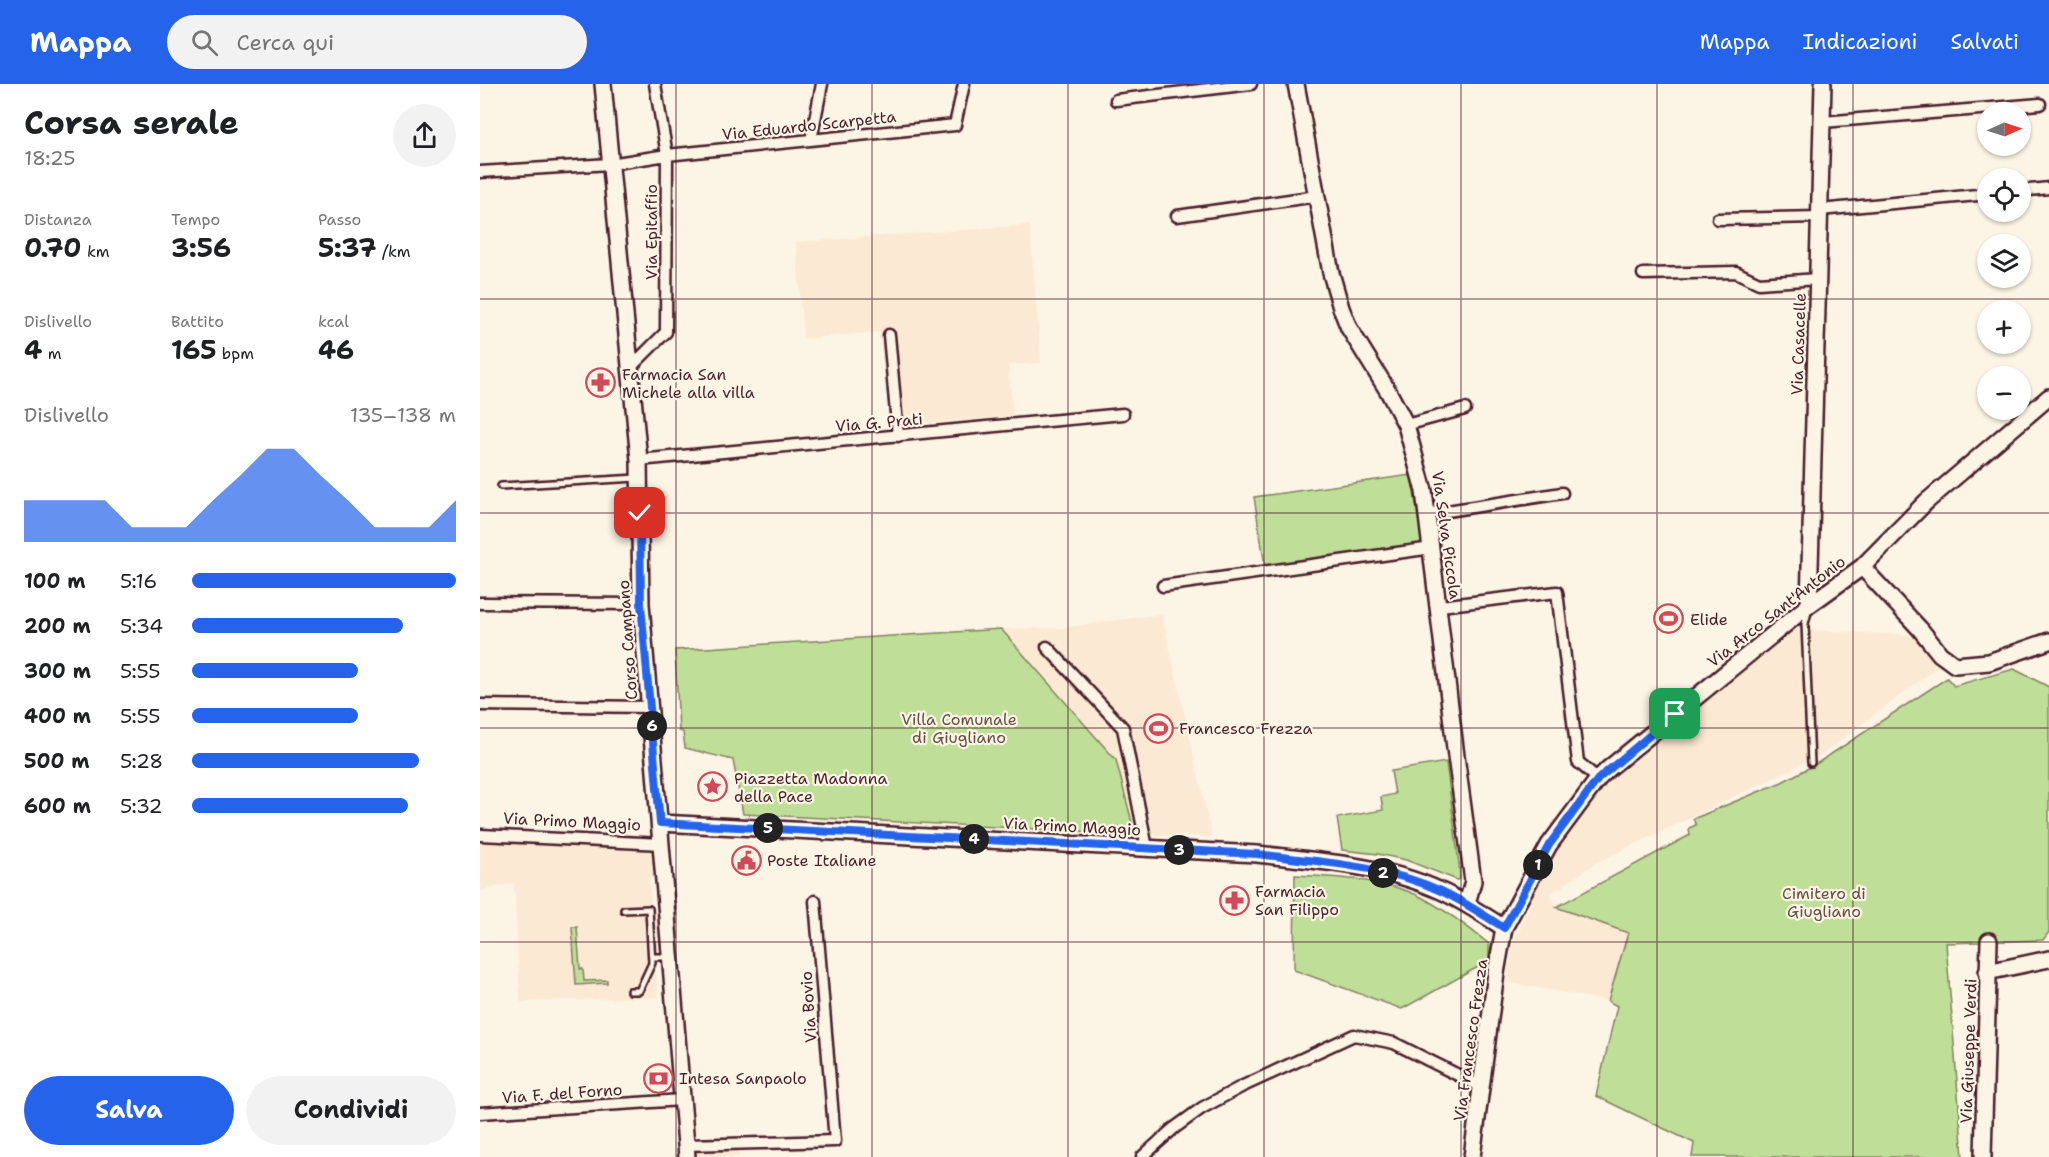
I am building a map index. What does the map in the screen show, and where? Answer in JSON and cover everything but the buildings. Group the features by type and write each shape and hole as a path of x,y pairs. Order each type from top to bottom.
{"street":[{"name":"Corso Campano","path":"603,84 639,460 641,604 686,1151"},
{"name":"Via Epitaffio","path":"631,367 666,332 667,155 655,84"},
{"path":"811,140 822,84"},
{"name":"Via Eduardo Scarpetta","path":"480,172 610,164 667,155 955,125 964,84"},
{"path":"1116,100 1251,84"},
{"name":"Via Selva Piccola","path":"1296,84 1332,273 1341,308 1354,337 1389,391 1406,425 1419,468 1428,514 1473,881 1467,904"},
{"name":"Via Casacelle","path":"1809,605 1823,84"},
{"path":"1823,122 2040,104"},
{"path":"2031,190 2049,188"},
{"path":"1718,219 1820,214 1977,195"},
{"path":"1177,216 1317,196"},
{"path":"1643,274 1736,272 1760,283 1818,279"},
{"path":"889,335 898,436"},
{"name":"Via Arco Sant'Antonio","path":"1504,928 1549,845 1608,769 1809,605 1862,567 1926,502 2049,397"},
{"path":"1406,425 1465,409"},
{"name":"Via G. Prati","path":"639,460 1123,414"},
{"path":"1428,514 1562,494"},
{"path":"1163,586 1432,548"},
{"path":"1862,567 1940,654 1955,665 1989,662 2049,641"},
{"path":"1440,606 1557,592 1578,762 1598,779"},
{"path":"480,603 641,604"},
{"path":"1047,646 1123,728 1147,848"},
{"path":"480,705 650,707"},
{"name":"Via Primo Maggio","path":"660,823 1257,854 1350,866 1399,876 1439,890 1467,904 1504,928"},
{"name":"Via Primo Maggio","path":"480,835 662,844"},
{"name":"Via Bovio","path":"686,1151 835,1141 815,901"},
{"name":"Via Francesco Frezza","path":"1472,1157 1480,1086 1504,928"},
{"path":"1988,972 1989,941"},
{"name":"Via Giuseppe Verdi","path":"1983,1157 1988,972 2049,959"},
{"path":"1142,1157 1173,1129 1202,1108 1242,1086 1354,1035 1394,1043 1480,1086"},
{"name":"Via F. del Forno","path":"480,1113 682,1100"}],"lane":[{"path":"501,486 639,478"},
{"path":"1809,605 1805,624 1811,763"},
{"path":"624,910 650,909 652,963 639,991 630,992"},
{"path":"651,957 671,957"}],"shaded area":[{"path":"1030,225 1041,363 1008,365 1013,416 891,426 879,332 803,339 796,242"},
{"path":"1162,614 1212,837 1135,834 1115,760 1001,629 1060,628"},
{"path":"1789,629 1912,635 1938,667 1821,755 1596,863 1550,895 1556,907 1628,932 1608,1001 1506,982 1513,945 1547,865 1564,838 1614,771"},
{"path":"480,840 658,848 660,879 649,878 658,997 520,1002 514,883 480,891"},
{"path":"739,1145 739,1157 689,1157 689,1147"}],"green space":[{"path":"1411,475 1423,545 1265,566 1254,497"},
{"name":"Villa Comunale di Giugliano","path":"1001,629 1116,760 1135,834 743,814 733,760 685,748 683,732 679,731 675,650"},
{"name":"Cimitero di Giugliano","path":"2014,669 2049,687 2049,932 2043,940 1946,943 1963,1157 1692,1157 1694,1143 1596,1096 1617,1006 1608,1001 1628,933 1556,907 1690,835 1689,828 1696,825 1693,819 1782,782 1816,764 1947,678 1954,686"},
{"path":"1446,762 1460,879 1457,880 1406,860 1342,850 1337,818 1383,810 1381,797 1395,794 1391,771"},
{"path":"1295,875 1376,883 1392,886 1421,897 1457,919 1489,944 1489,961 1402,1009 1294,970"},
{"path":"572,927 577,927 580,969 583,969 584,981 607,980 607,983 576,985"}],"place":[{"name":"Farmacia San Michele alla villa","path":"601,383"},
{"name":"Elide","path":"1669,619"},
{"name":"Francesco Frezza","path":"1158,728"},
{"name":"Piazzetta Madonna della Pace","path":"713,787"},
{"name":"Poste Italiane","path":"746,860"},
{"name":"Farmacia San Filippo","path":"1234,900"},
{"name":"Intesa Sanpaolo","path":"658,1078"}],"route":[{"path":"640,513 641,604 660,823 1257,854 1350,866 1399,876 1439,890 1467,904 1504,928 1549,845 1598,779 1675,714"}]}
